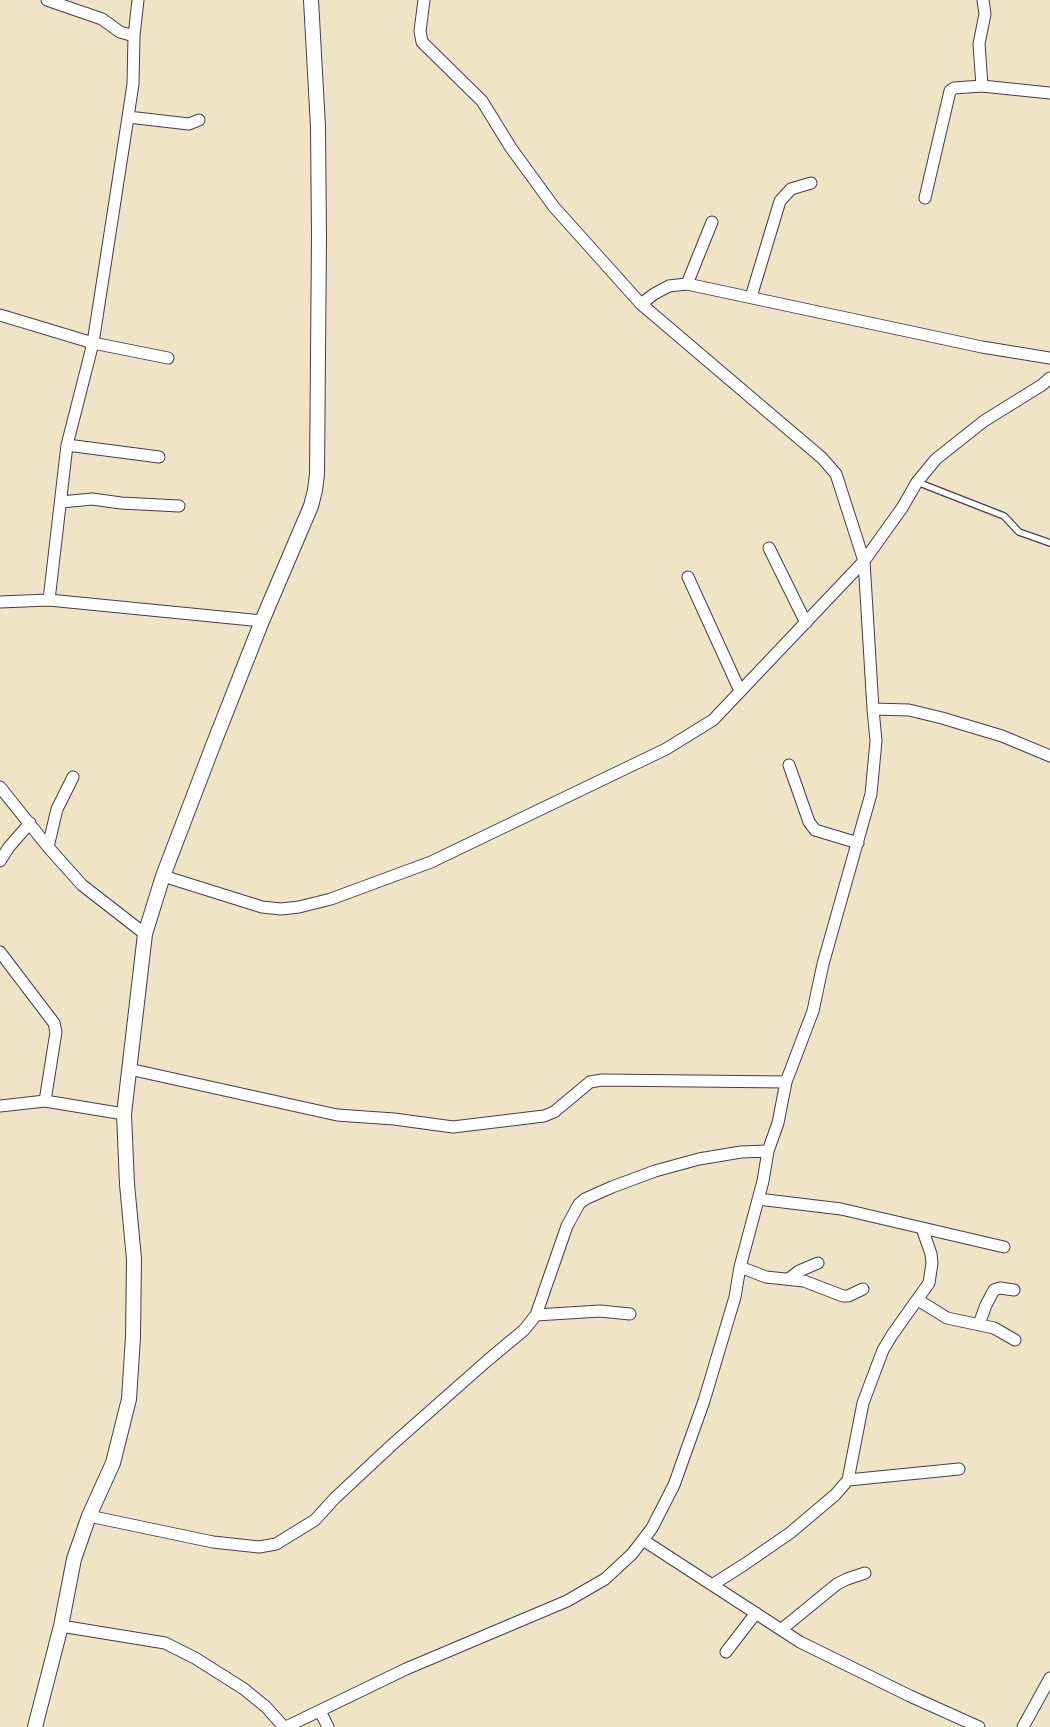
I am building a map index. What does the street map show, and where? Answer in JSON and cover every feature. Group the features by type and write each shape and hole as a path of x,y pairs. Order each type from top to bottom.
{"street":[{"path":"47,0 102,19 120,32 134,36"},
{"path":"49,600 67,445 93,343 133,84 134,36 138,0"},
{"path":"35,1727 61,1626 74,1559 89,1516 114,1463 129,1399 133,1337 134,1260 127,1184 124,1114 145,934 163,876 262,622 312,506 317,474 319,236 318,142 311,0"},
{"path":"61,1626 165,1643 195,1658 244,1689 266,1707 285,1727 406,1669 567,1601 605,1579 632,1554 652,1528 674,1485 726,1331 735,1297 740,1267 763,1181 768,1150 778,1123 786,1082 813,1011 823,964 871,794 876,741 864,561 836,474 822,458 641,304 554,207 511,148 482,101 422,42 420,30 424,0"},
{"path":"982,86 979,44 985,14 983,0"},
{"path":"925,198 950,91 954,88 982,86 1050,92"},
{"path":"128,117 189,124 199,120"},
{"path":"751,297 780,201 792,189 811,183"},
{"path":"687,284 712,222"},
{"path":"641,304 654,294 669,286 687,284 982,347 1049,355"},
{"path":"0,315 93,343 168,358"},
{"path":"163,876 262,907 281,909 299,907 331,899 432,862 666,749 713,720 864,561 902,508 917,482 936,459 984,421 1042,385 1050,378"},
{"path":"67,445 159,457"},
{"path":"61,502 92,499 121,503 179,506"},
{"path":"769,548 806,623"},
{"path":"688,577 740,691"},
{"path":"0,602 49,600 262,622"},
{"path":"873,709 909,710 942,718 1002,736 1050,756"},
{"path":"789,765 809,822 815,830 858,843"},
{"path":"48,847 57,809 73,777"},
{"path":"0,787 48,847 82,885 145,934"},
{"path":"0,861 9,847 30,823"},
{"path":"0,952 54,1023 56,1032 45,1101"},
{"path":"129,1069 337,1115 394,1119 453,1127 544,1116 554,1112 590,1082 602,1080 786,1082"},
{"path":"0,1106 45,1101 124,1114"},
{"path":"89,1516 213,1542 259,1547 276,1544 315,1520 335,1498 394,1443 476,1370 524,1330 536,1315 567,1226 579,1204 585,1200 655,1171 692,1161 740,1152 768,1150"},
{"path":"758,1199 841,1209 1004,1246"},
{"path":"712,1585 790,1533 835,1495 848,1480 863,1403 877,1364 892,1335 929,1284 932,1263 931,1254 922,1228"},
{"path":"790,1278 799,1271 818,1263"},
{"path":"740,1267 766,1277 790,1278 804,1281 843,1296 848,1296 863,1289"},
{"path":"979,1324 986,1305 994,1290 1000,1288 1014,1290"},
{"path":"918,1300 947,1318 994,1328 1015,1340"},
{"path":"536,1315 600,1311 630,1314"},
{"path":"848,1480 959,1469"},
{"path":"642,1540 800,1642 910,1696 979,1727"},
{"path":"782,1629 837,1584 865,1573"},
{"path":"726,1652 756,1613"},
{"path":"1023,1727 1050,1678"},
{"path":"320,1711 328,1727"}],"lane":[{"path":"917,482 1004,516 1019,532 1050,543"}]}
